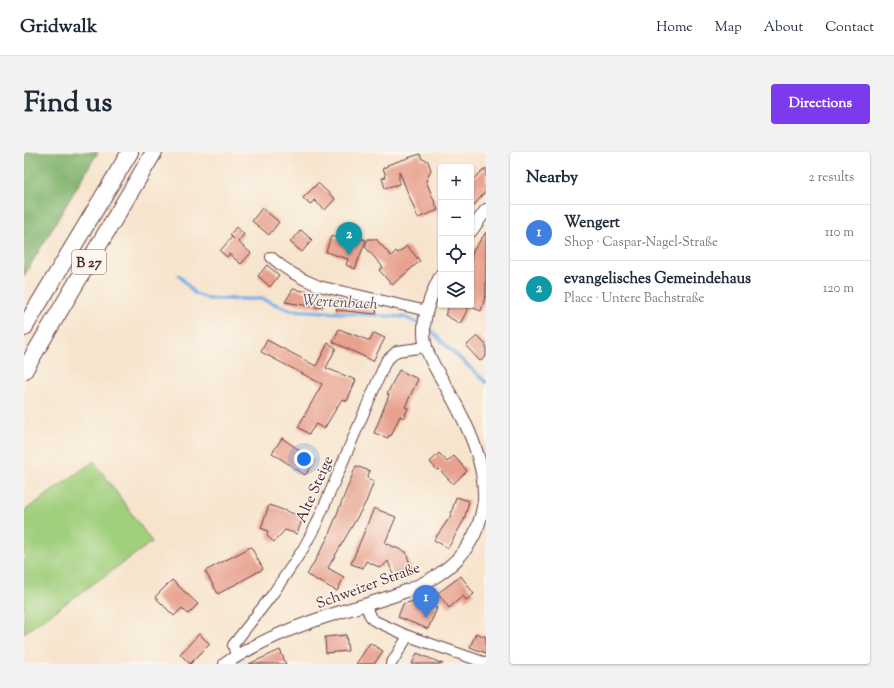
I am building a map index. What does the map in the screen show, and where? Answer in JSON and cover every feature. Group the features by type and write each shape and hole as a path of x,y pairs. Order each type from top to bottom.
{"highway":[{"name":"B 27","path":"24,328 130,152"},
{"name":"B 27","path":"24,371 154,152"}],"street":[{"path":"474,227 486,210"},
{"path":"271,257 283,268 302,280 319,286 427,311"},
{"name":"Schweizer Straße","path":"225,664 259,643 291,630 427,583 445,571 456,561 474,536 484,501 485,482 481,461 460,411 426,347 424,334 427,311 432,293 438,281"},
{"name":"Alte Steige","path":"236,656 234,644 272,595 303,549 316,525 386,362 397,351 426,347"},
{"path":"366,605 373,620 408,636 486,663"},
{"path":"390,664 408,636"}],"green space":[{"path":"24,152 98,152 24,276"},
{"path":"94,461 152,542 24,633 24,511"}],"building":[{"path":"420,154 422,159 428,161 431,170 426,181 438,210 418,218 399,171 399,184 385,188 382,178 386,177 383,168 388,166 387,165"},
{"path":"486,168 486,191 474,205 474,200 474,178"},
{"path":"318,183 335,199 325,210 314,200 310,205 303,198"},
{"path":"262,208 279,222 269,235 252,221"},
{"path":"236,227 244,234 238,242 251,253 241,264 229,254 227,257 220,251 232,237 230,235"},
{"path":"301,230 312,240 302,252 290,242"},
{"path":"486,232 486,294 481,311 474,308 474,250"},
{"path":"331,236 354,244 356,237 366,240 355,269 346,265 348,259 326,252"},
{"path":"368,239 376,239 391,256 396,251 398,253 407,246 420,261 392,285 379,270 383,267 365,247"},
{"path":"267,265 279,275 270,287 258,276"},
{"path":"293,289 308,292 307,296 324,298 322,308 285,302"},
{"path":"339,300 377,307 376,314 336,310"},
{"path":"448,308 468,308 459,323 445,315"},
{"path":"339,329 370,341 374,333 385,338 373,361 333,342"},
{"path":"477,336 486,345 486,356 480,361 466,346"},
{"path":"267,340 316,366 328,343 336,348 326,368 356,380 347,401 342,399 324,429 316,424 309,434 298,427 322,384 261,352"},
{"path":"399,370 418,379 405,407 408,408 404,418 400,416 391,436 389,435 388,438 374,433 389,395 387,394"},
{"path":"282,438 315,461 305,475 272,453"},
{"path":"439,453 447,462 454,456 467,471 453,484 430,462"},
{"path":"356,466 370,471 367,478 374,481 366,502 328,568 344,577 337,591 307,575 327,539"},
{"path":"456,497 469,501 464,520 448,548 434,540 450,517"},
{"path":"269,505 303,517 297,534 285,530 274,542 267,536 268,531 261,528"},
{"path":"374,508 396,517 385,543 406,552 413,573 395,580 388,561 381,568 366,561 363,568 351,564"},
{"path":"251,547 263,569 218,594 205,571"},
{"path":"461,576 474,594 466,600 463,596 449,608 438,593"},
{"path":"172,580 198,604 188,614 182,608 174,616 155,597"},
{"path":"418,600 437,608 428,629 398,617 403,604"},
{"path":"476,633 486,637 486,653 470,647"},
{"path":"199,634 210,644 190,664 180,654"},
{"path":"346,635 348,651 326,653 325,637"},
{"path":"370,643 383,651 374,664 356,664"},
{"path":"280,650 286,664 249,664"},
{"path":"417,653 443,664 412,664"}],"waterway":[{"name":"Wertenbach","path":"179,275 194,293 209,299 262,299 291,310 404,317 430,329 443,343 486,382"}],"place":[{"name":"evangelisches Gemeindehaus","path":"349,255"},
{"name":"Wengert","path":"426,618"}]}
